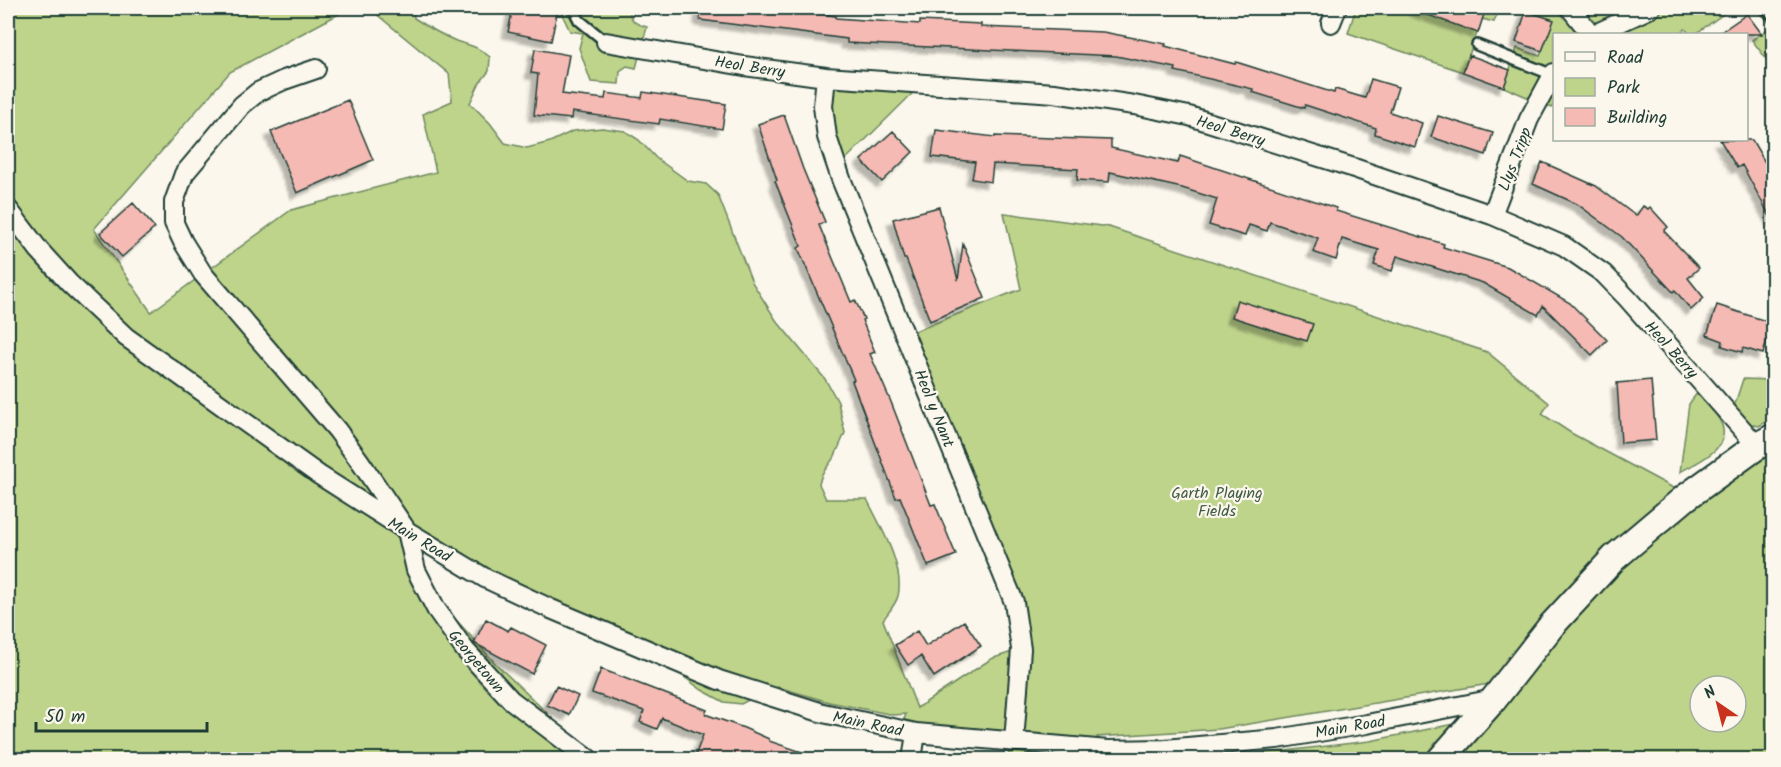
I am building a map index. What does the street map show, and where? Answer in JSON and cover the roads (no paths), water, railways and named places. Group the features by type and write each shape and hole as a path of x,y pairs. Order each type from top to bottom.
{"street":[{"path":"1570,8 1592,33"},
{"path":"1598,33 1620,29 1651,8"},
{"name":"Heol Berry","path":"606,42 744,66 826,77 1054,93 1189,116 1351,167 1492,215 1564,246 1604,274 1765,442"},
{"path":"316,69 258,92 242,105 183,174 174,202 174,223 203,274 337,430 406,531"},
{"name":"Llys Tripp","path":"1492,215 1529,119 1553,76"},
{"name":"Heol y Nant","path":"826,77 824,117 827,137 841,179 1014,602 1021,649 1014,742"},
{"name":"Main Road","path":"8,209 39,250 79,293 126,337 319,476 485,578 551,609 710,676 823,713 916,733 1108,750 1165,749 1288,737 1494,699"},
{"path":"1440,759 1494,699 1552,625 1614,558 1685,498 1765,442"},
{"name":"Georgetown","path":"406,531 416,570 436,609 465,650 511,700 590,759"},
{"path":"912,759 916,733"}],"lane":[{"path":"573,8 579,20 606,42"},
{"path":"1765,8 1773,16"},
{"path":"1477,45 1553,74"}],"park label":[{"name":"Garth Playing Fields","path":"1217,501"}]}
